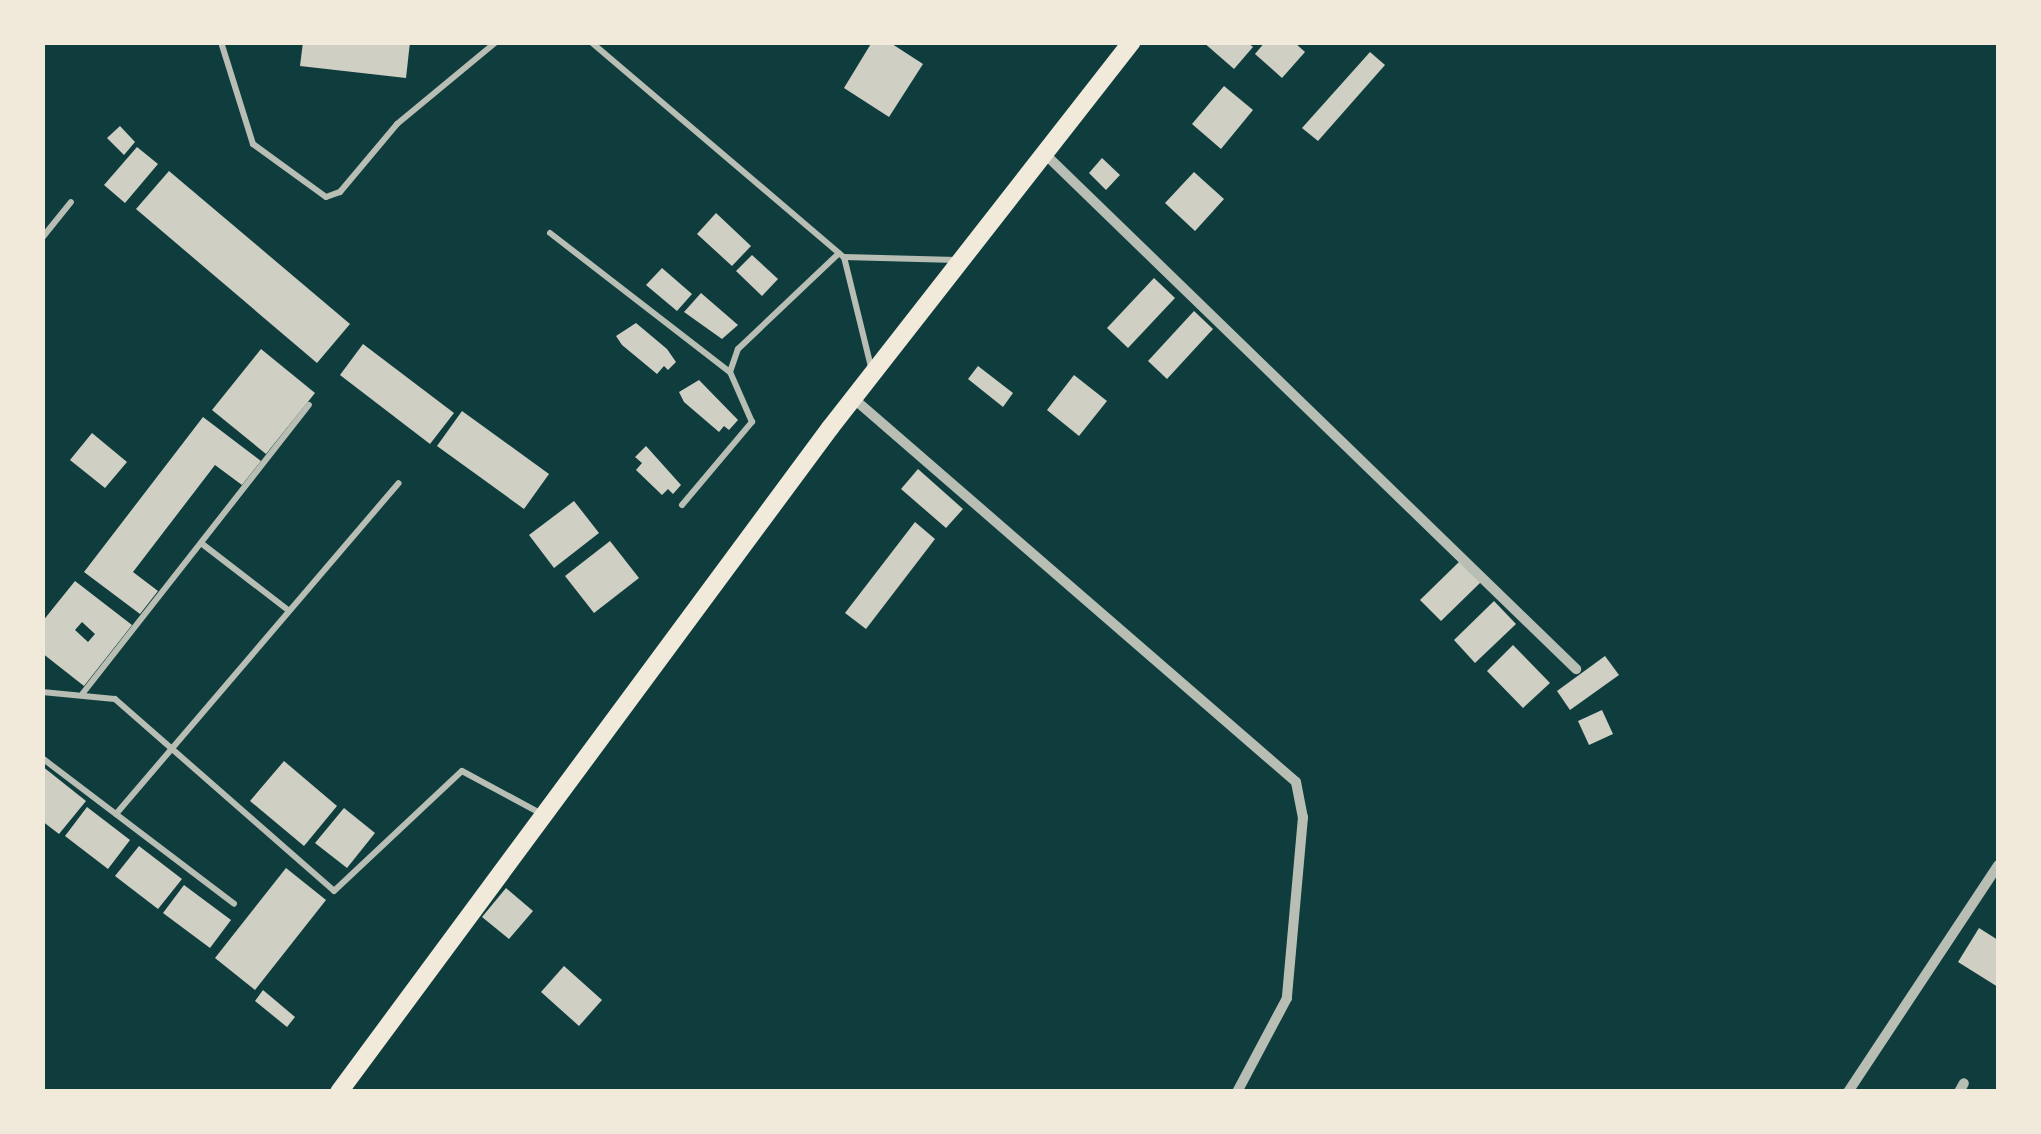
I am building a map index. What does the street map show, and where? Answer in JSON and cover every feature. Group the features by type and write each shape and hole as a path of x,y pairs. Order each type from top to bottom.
{"main road":[{"path":"339,1092 853,398 1132,42"}],"street":[{"path":"1044,154 1576,669"},
{"path":"853,398 1296,782 1303,817 1286,998 1237,1092"},
{"path":"1848,1092 1998,866"}],"lane":[{"path":"222,42 252,144 326,198 340,192 388,132 496,42"},
{"path":"591,42 842,255 872,373"},
{"path":"42,238 71,202"},
{"path":"550,233 730,372 752,422 682,505"},
{"path":"730,372 738,349 842,255 961,260"},
{"path":"83,693 309,405"},
{"path":"116,814 168,747 398,482"},
{"path":"201,543 288,610"},
{"path":"42,692 115,699 334,891 462,771 543,815"},
{"path":"42,758 234,904"}],"building":[{"path":"303,42 410,42 406,78 300,66"},
{"path":"872,42 889,42 923,64 889,117 844,88"},
{"path":"1203,42 1247,42 1253,47 1234,69"},
{"path":"1265,42 1294,42 1305,52 1282,78 1255,54"},
{"path":"1370,52 1385,65 1318,141 1302,128"},
{"path":"1224,86 1253,110 1221,149 1192,124"},
{"path":"120,126 135,142 124,155 107,138"},
{"path":"137,147 158,164 125,203 104,185"},
{"path":"1102,158 1120,175 1106,190 1089,173"},
{"path":"169,171 350,324 317,363 136,209"},
{"path":"1194,172 1224,199 1195,231 1165,203"},
{"path":"716,213 751,246 732,266 697,234"},
{"path":"752,255 778,279 762,296 736,271"},
{"path":"662,268 692,294 677,311 646,285"},
{"path":"1154,278 1175,298 1128,348 1107,328"},
{"path":"701,293 738,325 722,339 684,312"},
{"path":"1194,311 1213,329 1167,379 1148,361"},
{"path":"636,323 667,349 676,362 668,370 664,366 657,374 622,345 616,336"},
{"path":"363,344 454,413 430,444 340,375"},
{"path":"261,349 315,393 266,454 212,410"},
{"path":"978,366 1013,393 1003,407 968,379"},
{"path":"1074,375 1107,401 1079,436 1047,410"},
{"path":"699,380 738,420 729,430 724,426 719,432 684,402 679,392"},
{"path":"462,411 549,474 524,509 437,446"},
{"path":"203,417 261,461 242,485 215,465 133,572 158,591 140,614 84,572"},
{"path":"92,433 127,462 105,488 70,460"},
{"path":"646,446 681,485 673,494 668,489 662,495 636,470 642,463 635,457"},
{"path":"918,469 963,509 946,528 901,489"},
{"path":"574,501 599,533 554,568 529,535"},
{"path":"915,522 935,539 866,629 845,613"},
{"path":"610,541 639,578 594,613 565,576"},
{"path":"1460,561 1481,582 1441,621 1420,600"},
{"path":"75,581 132,625 84,686 42,653 42,622","holes":["82,622 95,634 88,642 75,630"]},
{"path":"1494,601 1516,624 1475,663 1454,640"},
{"path":"1513,645 1550,683 1523,708 1487,671"},
{"path":"1605,656 1619,675 1570,710 1557,691"},
{"path":"1602,710 1613,734 1589,745 1578,721"},
{"path":"284,761 337,806 304,846 250,801"},
{"path":"42,766 86,801 59,834 42,821"},
{"path":"87,807 130,840 108,869 65,836"},
{"path":"344,808 375,833 347,868 315,843"},
{"path":"139,846 182,879 158,909 115,876"},
{"path":"286,868 326,900 255,990 215,958"},
{"path":"184,885 231,920 210,948 163,913"},
{"path":"506,888 533,911 509,939 482,917"},
{"path":"1979,928 1998,940 1998,987 1958,962"},
{"path":"564,966 602,1000 579,1026 541,992"},
{"path":"263,990 295,1017 287,1027 255,1001"}]}
